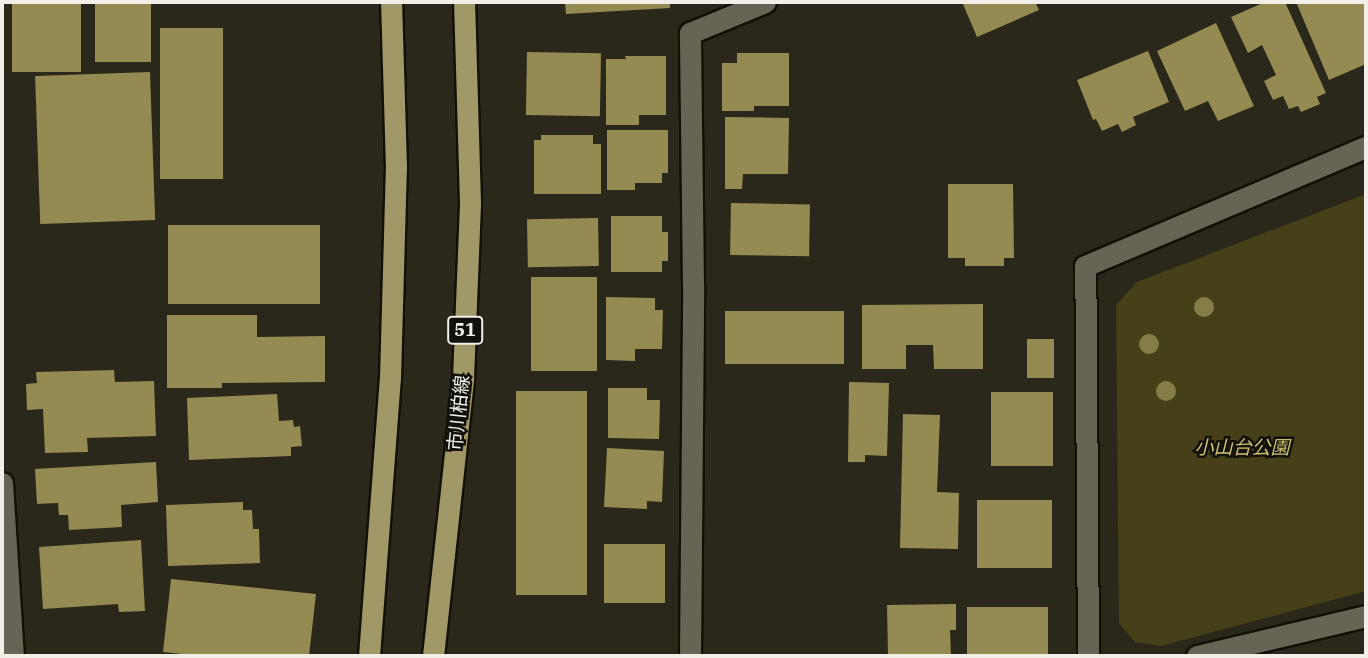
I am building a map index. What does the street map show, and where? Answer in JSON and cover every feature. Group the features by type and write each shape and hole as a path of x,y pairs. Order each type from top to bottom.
{"main road":[{"path":"369,656 390,378 396,168 391,2"},
{"name":"市川柏線","path":"433,656 463,379 470,202 464,2"}],"street":[{"path":"690,656 693,285 690,33 765,2"},
{"path":"1088,656 1085,266 1366,147"},
{"path":"2,483 13,656"},
{"path":"1197,656 1366,616"}],"green space":[{"name":"小山台公園","path":"1366,194 1366,591 1161,646 1135,642 1119,623 1116,305 1137,282"}],"building":[{"path":"12,2 81,2 81,72 12,72"},
{"path":"95,2 151,2 151,62 95,62"},
{"path":"565,2 670,2 670,8 566,14"},
{"path":"962,2 1035,2 1039,10 977,37"},
{"path":"1265,2 1285,2 1326,93 1317,97 1320,104 1301,112 1298,106 1289,109 1283,96 1273,100 1264,81 1276,75 1262,45 1248,53 1231,17"},
{"path":"1296,2 1366,2 1366,64 1329,80"},
{"path":"1216,23 1254,106 1218,121 1208,101 1185,111 1157,51"},
{"path":"160,28 223,28 223,179 160,179"},
{"path":"1148,51 1169,102 1133,117 1136,125 1122,132 1118,124 1102,131 1096,119 1093,120 1077,80"},
{"path":"527,52 601,53 600,116 526,115"},
{"path":"737,53 789,53 789,106 754,106 754,111 722,111 722,63 737,63"},
{"path":"625,56 666,56 666,115 639,115 639,125 606,125 606,59 626,59"},
{"path":"150,72 155,220 40,224 35,76"},
{"path":"725,117 789,118 788,174 743,174 742,189 725,189"},
{"path":"607,130 668,130 668,173 662,173 662,183 635,183 635,190 607,190"},
{"path":"541,135 593,135 593,144 601,144 601,194 534,194 534,140 541,140"},
{"path":"948,184 1013,184 1014,258 1004,258 1004,266 965,266 965,258 948,258"},
{"path":"731,203 810,204 809,256 730,255"},
{"path":"611,216 662,216 662,232 668,232 668,261 662,261 662,272 611,272"},
{"path":"598,218 599,266 528,267 527,219"},
{"path":"168,225 320,225 320,304 168,304"},
{"path":"531,277 597,277 597,371 531,371"},
{"path":"606,297 655,298 655,310 663,310 662,349 635,349 635,361 606,360"},
{"path":"983,304 983,369 934,369 933,345 906,345 906,369 862,369 862,305"},
{"path":"725,311 844,311 844,364 725,364"},
{"path":"167,315 257,315 257,337 325,336 325,382 222,383 222,388 167,388"},
{"path":"1027,339 1054,339 1054,378 1027,378"},
{"path":"114,370 115,382 154,381 156,436 87,438 88,452 45,453 43,409 27,410 26,384 37,383 36,372"},
{"path":"849,382 889,383 887,456 865,455 865,462 848,462"},
{"path":"608,388 647,388 647,400 660,400 659,439 608,438"},
{"path":"516,391 587,391 587,595 516,595"},
{"path":"991,392 1053,392 1053,466 991,466"},
{"path":"277,394 279,421 293,420 294,427 300,426 302,446 291,447 291,456 189,460 187,398"},
{"path":"903,414 940,415 937,492 959,493 958,549 900,548"},
{"path":"607,448 664,451 662,502 647,501 647,509 604,507"},
{"path":"156,462 158,502 121,505 122,527 69,530 68,515 59,515 58,503 37,504 35,469"},
{"path":"977,500 1052,500 1052,568 977,568"},
{"path":"243,502 243,510 252,510 253,529 259,529 260,563 168,566 166,505"},
{"path":"141,540 145,611 119,612 118,604 43,609 39,547"},
{"path":"604,544 665,544 665,603 604,603"},
{"path":"171,579 316,594 309,656 201,656 163,652"},
{"path":"956,604 956,630 950,630 951,656 888,656 887,605"},
{"path":"967,607 1048,607 1048,656 967,656"}]}
